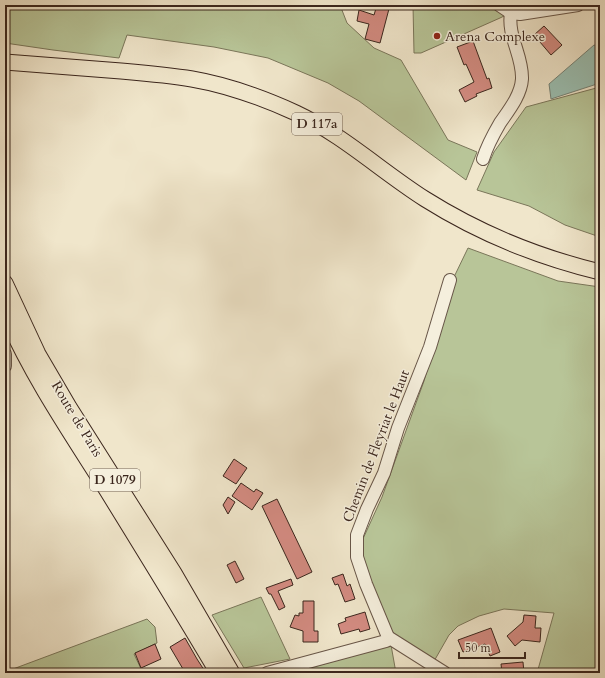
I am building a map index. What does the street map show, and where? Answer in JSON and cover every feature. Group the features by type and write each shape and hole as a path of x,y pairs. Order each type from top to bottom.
{"main road":[{"name":"D 117a","path":"5,62 156,74 192,79 248,94 290,110 319,125 348,143 424,198 487,234 547,257 600,272"},
{"name":"Route de Paris","path":"5,283 38,354 57,387 174,573 232,673"},
{"name":"Route de Paris","path":"5,314 28,362 62,420 161,577 218,673"}],"street":[{"path":"499,5 511,13 530,13 578,5"},
{"path":"483,159 487,148 513,104 522,81 520,62 510,26 511,13"},
{"name":"Chemin de Fleyriat le Haut","path":"388,637 366,584 357,557 357,535 367,509 384,473 398,428 430,347 450,280"},
{"path":"5,354 5,366"},
{"path":"267,673 386,641 388,637 445,673"}],"green space":[{"path":"5,5 340,5 347,23 374,48 401,60 448,140 477,152 466,180 359,101 328,83 268,58 214,47 127,35 119,58 5,43"},
{"name":"Arena Complexe","path":"413,5 542,5 520,8 421,53 414,53"},
{"path":"600,87 600,237 565,225 529,206 477,190 494,152 526,107"},
{"path":"468,248 558,281 600,287 600,673 537,673 554,613 504,609 479,616 458,626 449,635 433,663 398,639 383,619 362,561 362,541 382,497 424,381 454,277"},
{"path":"261,597 290,659 244,668 212,615"},
{"path":"147,619 155,627 157,643 134,654 143,673 5,673 5,672"},
{"path":"391,645 396,673 292,673"}],"water":[{"path":"594,45 600,46 600,83 551,99 549,84"}],"building":[{"path":"377,5 390,5 380,43 365,39 369,24 357,21 359,10 374,15"},
{"path":"544,26 562,45 551,55 534,35"},
{"path":"473,41 487,79 489,78 492,88 476,94 477,96 465,102 459,90 474,82 466,64 464,65 457,47"},
{"path":"234,459 247,468 236,484 223,476"},
{"path":"241,483 254,492 256,489 263,493 252,510 232,496"},
{"path":"228,497 235,502 228,514 223,505"},
{"path":"277,499 312,572 297,579 262,506"},
{"path":"235,561 244,579 236,583 227,565"},
{"path":"343,574 347,586 350,584 355,599 345,602 338,584 335,585 332,578"},
{"path":"291,579 293,585 278,591 285,607 279,610 271,594 269,594 266,588"},
{"path":"303,601 314,601 314,631 318,631 318,642 303,642 303,631 290,627 295,615 299,616 299,613 303,613"},
{"path":"365,612 370,629 360,632 359,629 341,634 338,624 346,621 345,618"},
{"path":"524,615 536,616 535,628 541,628 540,642 522,640 515,646 507,636 523,622"},
{"path":"491,628 500,652 490,656 485,644 463,652 458,640"},
{"path":"185,638 206,673 185,673 170,647"},
{"path":"155,644 161,659 141,668 135,653"},
{"path":"523,662 524,673 502,673 501,664"}],"place":[{"name":"Arena Complexe","path":"437,36"}]}
